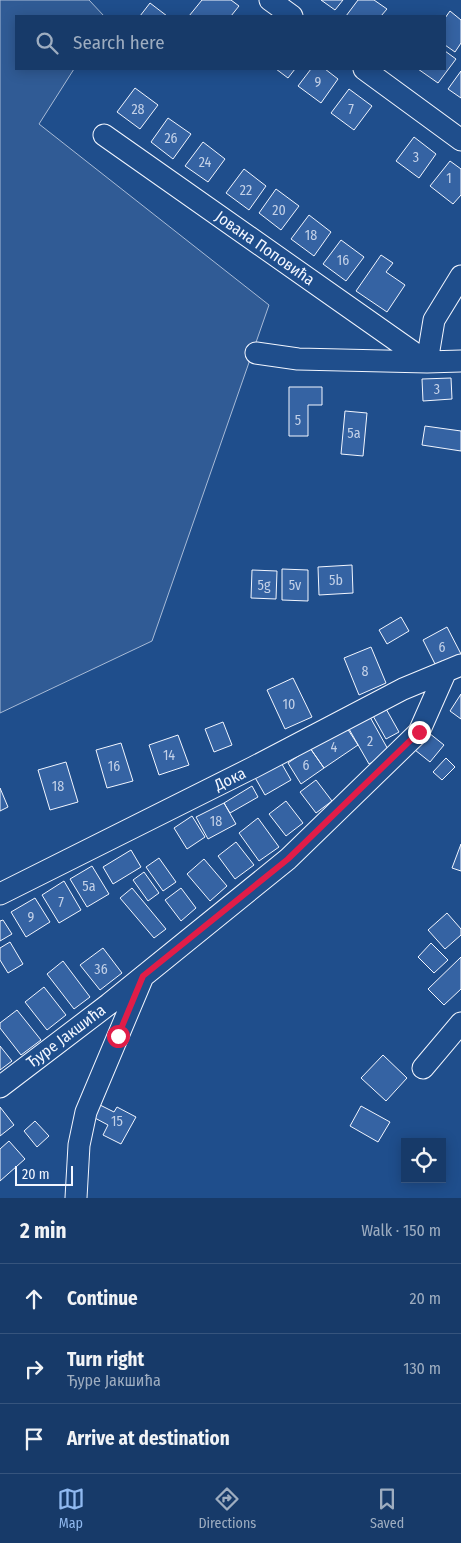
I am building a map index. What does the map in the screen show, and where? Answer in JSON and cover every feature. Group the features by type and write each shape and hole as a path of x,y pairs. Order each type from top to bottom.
{"street":[{"path":"270,0 291,15"},
{"path":"365,70 461,140"},
{"name":"Јована Поповића","path":"104,136 427,362"},
{"path":"427,362 434,320 461,276"},
{"path":"256,353 298,359 461,361"},
{"name":"Дока","path":"0,894 254,767 403,689 454,668"},
{"name":"Ђуре Јакшића","path":"0,1087 143,976 288,859 419,732 454,668"},
{"path":"76,1198 79,1145 86,1112 143,976"},
{"path":"423,1068 461,1023"}],"shaded area":[{"path":"0,0 89,0 103,15 15,15 15,70 73,70 39,124 269,305 152,641 0,713"}],"building":[{"path":"202,0 231,0 239,6 232,15 190,15"},
{"path":"321,0 343,0 335,10"},
{"path":"358,0 374,0 387,9 382,15 347,15"},
{"path":"150,3 166,15 141,15"},
{"path":"450,11 461,20 461,43 455,52 446,46 446,17"},
{"path":"446,52 456,59 438,83 419,70 446,70"},
{"path":"277,70 294,70 288,78"},
{"path":"310,70 326,70 338,79 321,103 298,86"},
{"path":"461,71 461,98 448,89"},
{"path":"135,88 158,105 140,129 117,112"},
{"path":"349,89 372,106 354,130 331,113"},
{"path":"168,118 191,134 173,159 151,142"},
{"path":"414,137 436,154 419,178 396,161"},
{"path":"203,142 225,159 208,182 185,166"},
{"path":"450,161 461,169 461,195 453,204 430,186"},
{"path":"244,169 266,186 249,210 226,193"},
{"path":"276,189 299,206 281,230 259,213"},
{"path":"309,215 331,232 314,256 291,239"},
{"path":"341,240 364,257 346,281 323,264"},
{"path":"381,255 393,263 386,272 405,285 387,312 356,291"},
{"path":"451,378 452,399 423,401 422,379"},
{"path":"289,387 322,387 322,405 308,405 308,436 289,436"},
{"path":"345,411 367,413 363,456 341,454"},
{"path":"425,426 461,431 461,451 422,445"},
{"path":"352,565 353,593 319,595 318,567"},
{"path":"282,569 308,570 308,601 282,600"},
{"path":"252,570 277,571 276,599 251,598"},
{"path":"401,617 409,631 387,644 379,630"},
{"path":"447,627 461,654 436,666 423,640"},
{"path":"371,647 386,683 359,695 344,658"},
{"path":"293,678 312,717 285,729 267,690"},
{"path":"461,694 461,719 450,711"},
{"path":"385,707 399,732 386,739 372,714"},
{"path":"370,717 390,753 369,764 349,729"},
{"path":"223,722 232,745 214,752 205,729"},
{"path":"345,725 358,745 324,768 310,748"},
{"path":"429,733 444,745 430,762 415,750"},
{"path":"178,735 189,765 159,775 149,745"},
{"path":"121,743 133,781 107,788 96,750"},
{"path":"310,748 324,768 301,784 288,763"},
{"path":"446,758 455,767 442,780 433,772"},
{"path":"279,759 291,780 265,795 253,774"},
{"path":"66,762 78,802 50,810 38,770"},
{"path":"316,780 332,801 316,813 300,792"},
{"path":"252,786 258,797 230,813 224,803"},
{"path":"0,788 8,807 0,811"},
{"path":"286,801 303,823 286,836 269,814"},
{"path":"224,803 236,824 208,839 196,817"},
{"path":"192,816 205,837 187,849 174,828"},
{"path":"258,818 279,847 259,861 239,833"},
{"path":"236,842 254,865 235,879 218,856"},
{"path":"461,844 461,871 452,868"},
{"path":"131,850 141,867 113,884 103,867"},
{"path":"159,858 176,882 163,891 146,867"},
{"path":"204,859 227,886 210,901 187,874"},
{"path":"92,866 109,894 87,907 70,879"},
{"path":"144,872 159,893 148,901 133,880"},
{"path":"64,881 81,910 59,923 42,895"},
{"path":"132,888 166,929 154,938 120,898"},
{"path":"181,888 196,908 181,921 165,900"},
{"path":"35,898 50,922 26,937 11,912"},
{"path":"447,913 461,929 461,935 445,949 428,930"},
{"path":"3,920 12,934 0,941 0,921"},
{"path":"10,942 23,964 8,973 0,960 0,948"},
{"path":"431,943 448,960 434,973 418,957"},
{"path":"103,948 122,973 100,990 80,965"},
{"path":"461,957 461,989 444,1005 428,989"},
{"path":"63,961 90,997 74,1009 47,974"},
{"path":"44,987 66,1015 47,1030 25,1002"},
{"path":"17,1010 41,1040 21,1055 0,1028 0,1023"},
{"path":"0,1046 12,1061 0,1070"},
{"path":"383,1055 407,1078 386,1101 361,1078"},
{"path":"100,1105 114,1112 117,1107 136,1117 121,1144 103,1135 108,1125 93,1117"},
{"path":"361,1106 390,1122 378,1142 350,1126"},
{"path":"0,1107 14,1125 0,1136"},
{"path":"35,1121 49,1136 37,1147 24,1131"},
{"path":"9,1141 25,1159 0,1181 0,1149"}],"route":[{"path":"118,1036 143,976 288,859 419,732"}]}
